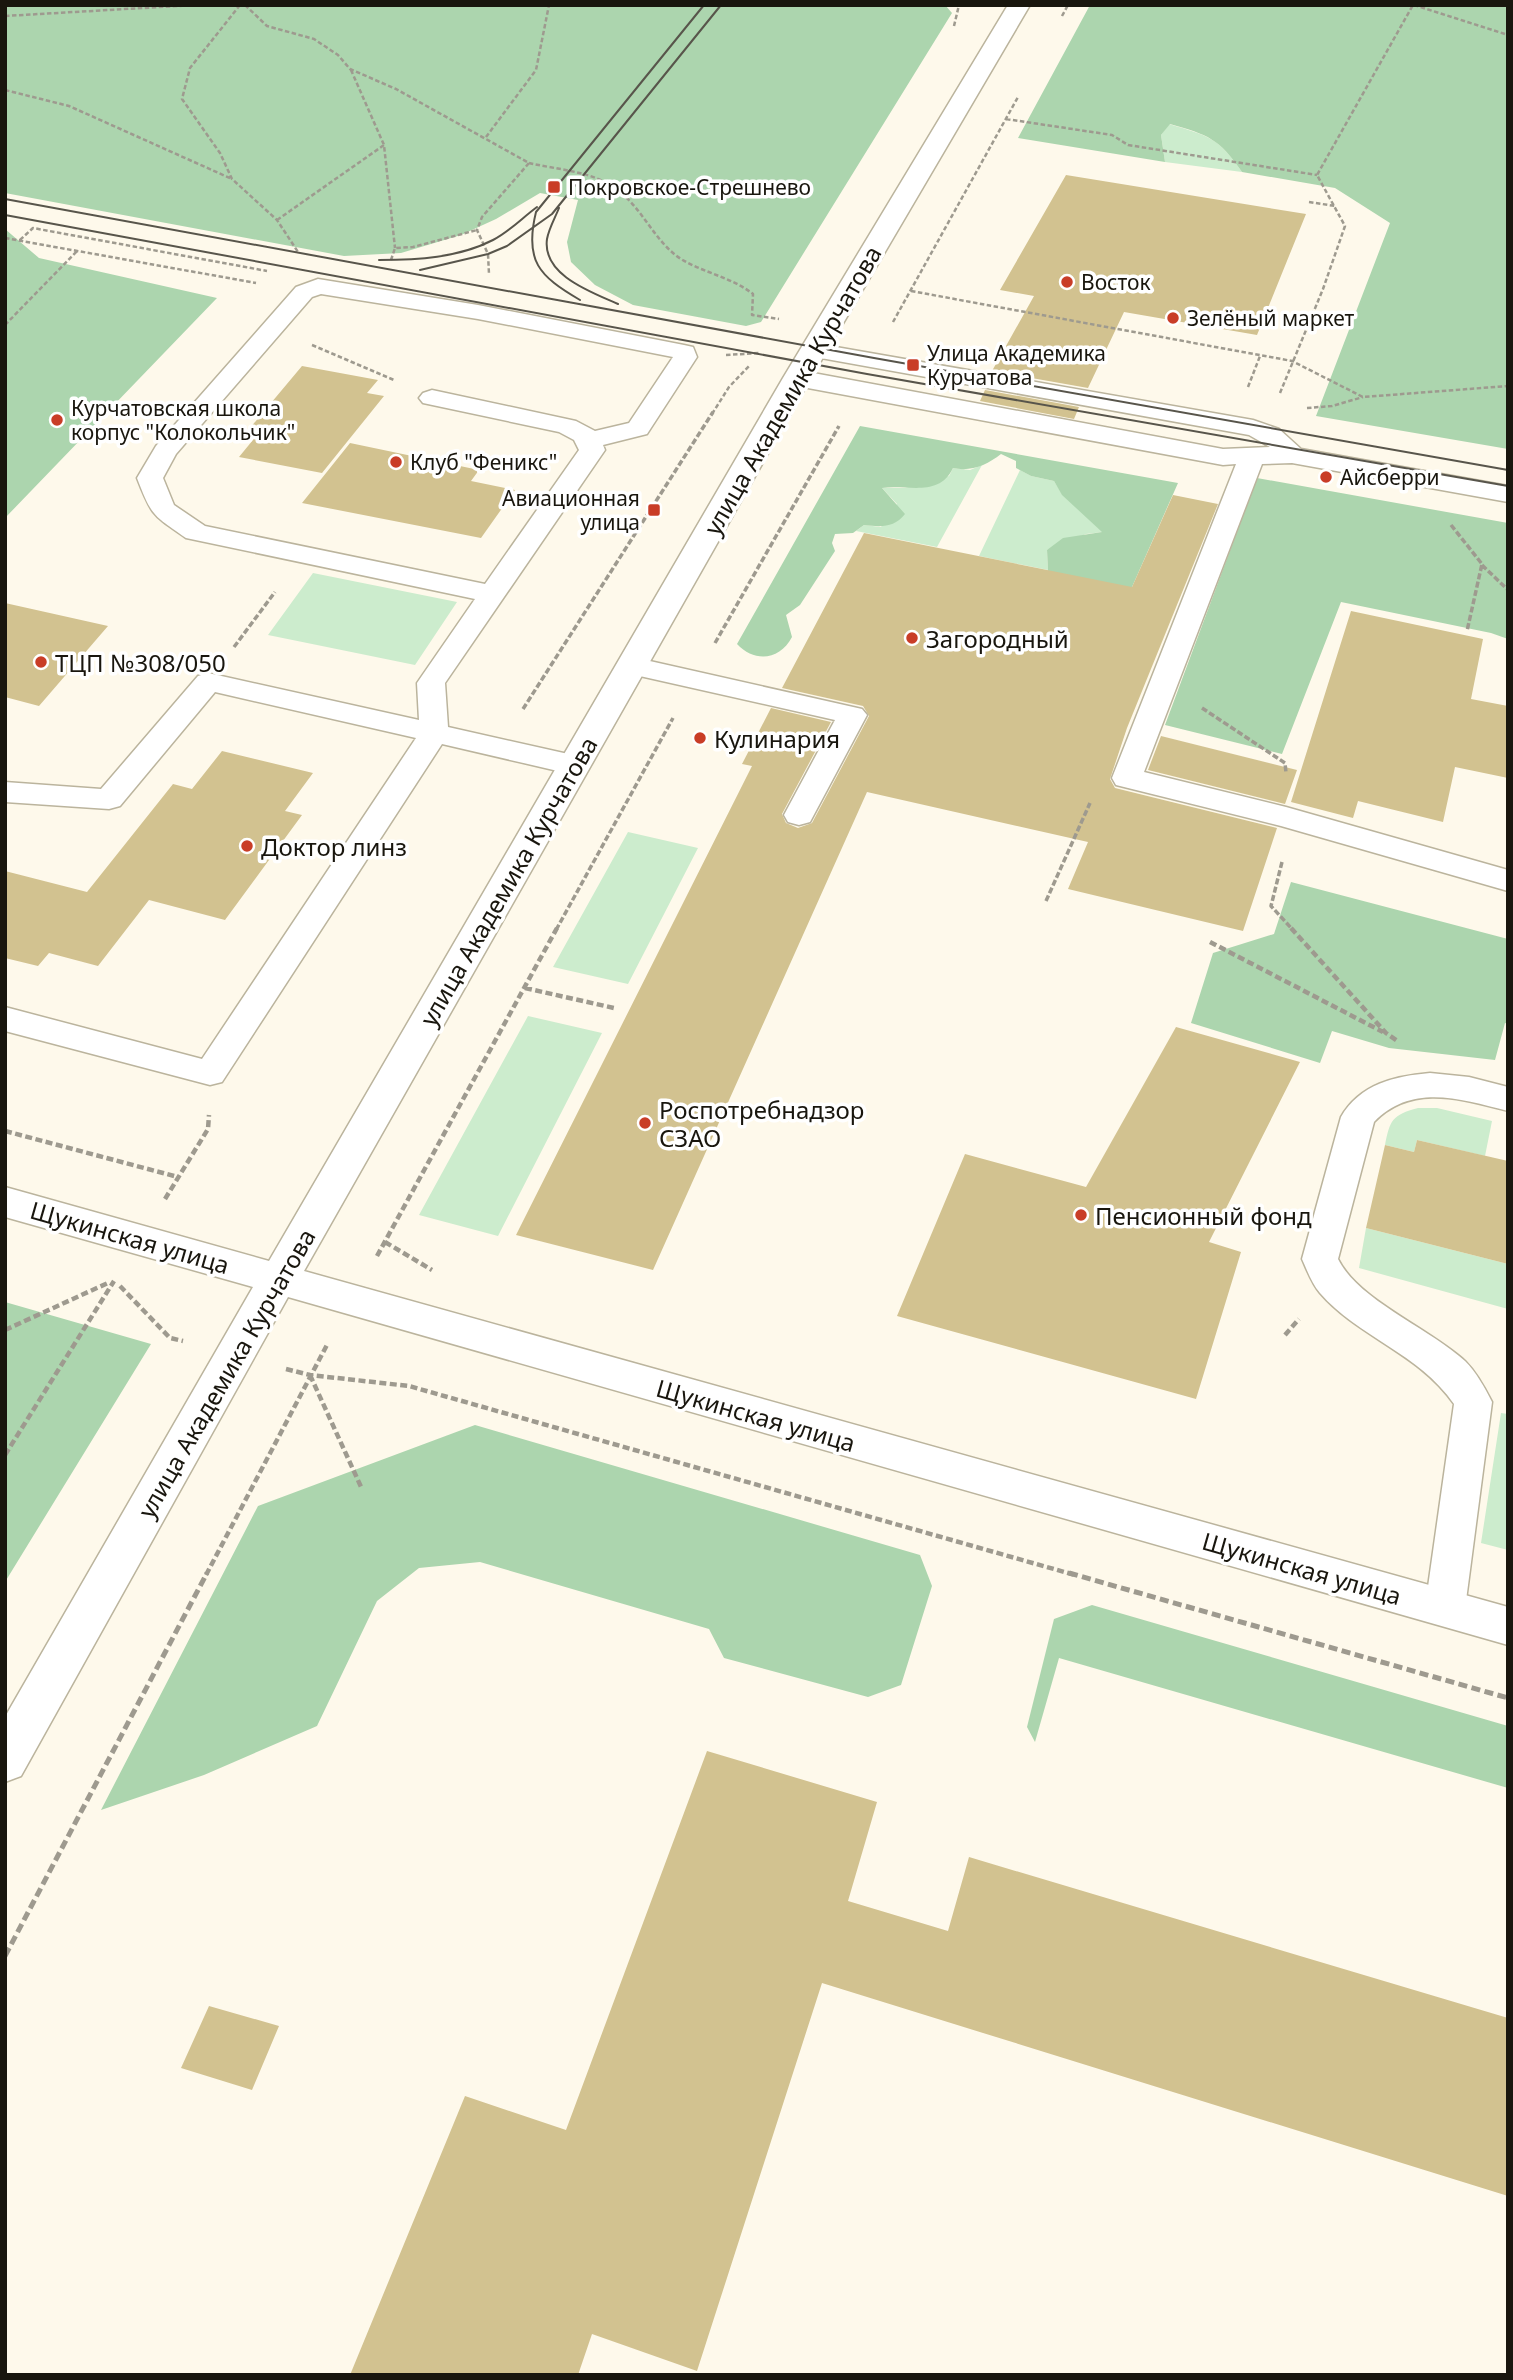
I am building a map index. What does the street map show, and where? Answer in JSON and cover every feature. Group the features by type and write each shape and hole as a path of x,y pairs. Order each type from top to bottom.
{"main road":[{"name":"улица Академика Курчатова","path":"5,1761 278,1280 813,350 1019,5"},
{"path":"988,16 993,48"},
{"name":"Щукинская улица","path":"5,1202 1508,1626"}],"lane":[{"path":"492,594 196,532 162,509 150,478 164,451 304,292 318,286 372,293 684,352 685,357 638,429 590,440"},
{"path":"813,350 1253,428 1268,432 1292,455"},
{"path":"797,378 1223,457 1292,455 1508,494"},
{"path":"5,1019 210,1073 434,734 431,682 592,450 590,440 567,426 432,398"},
{"path":"1252,456 1126,778 1286,817 1508,881"},
{"path":"632,666 852,715 799,815"},
{"path":"5,792 109,799 208,682 575,765"},
{"path":"1445,1608 1474,1402 1453,1373 1351,1300 1331,1282 1320,1259 1358,1117 1376,1099 1401,1087 1430,1085 1469,1089 1508,1099"}],"path":[{"path":"53,13 54,5"},
{"path":"5,16 195,5"},
{"path":"232,179 220,153 182,99 190,68 242,5 267,26 314,39 338,55 350,69 384,145 395,248 384,277 372,293"},
{"path":"486,137 536,70 549,5"},
{"path":"1062,17 1068,5"},
{"path":"1317,175 1414,5 1508,34"},
{"path":"350,69 396,89 529,163 584,175 618,189 635,206 657,238 681,259 742,284 754,294 752,314 782,320"},
{"path":"5,90 69,106 232,179 277,220 384,145"},
{"path":"891,326 1019,96"},
{"path":"1006,120 1112,135 1128,145 1317,175"},
{"path":"488,279 488,254 477,230 482,217 529,163"},
{"path":"1280,395 1345,226 1317,175"},
{"path":"1309,202 1335,206"},
{"path":"20,240 33,228 279,273"},
{"path":"395,248 413,247 477,230"},
{"path":"5,237 304,292"},
{"path":"5,325 78,251"},
{"path":"911,291 1292,361 1363,397 1508,386"},
{"path":"273,328 384,378 396,380"},
{"path":"1247,390 1260,356"},
{"path":"499,748 729,387"},
{"path":"5,1955 310,1375 694,680 841,421"},
{"path":"1444,516 1482,564 1508,590"},
{"path":"208,682 302,554"},
{"path":"1467,631 1482,564"},
{"path":"1164,684 1285,763 1288,836 1271,906 1386,1033"},
{"path":"1046,901 1099,783 1126,778"},
{"path":"1210,942 1386,1033 1469,1089"},
{"path":"525,988 614,1008"},
{"path":"5,1131 178,1177 208,1129 210,1073"},
{"path":"5,1330 114,1280"},
{"path":"114,1280 170,1338"},
{"path":"5,1455 114,1280"},
{"path":"310,1375 362,1489"},
{"path":"310,1375 409,1386 1508,1698"}],"green space":[{"path":"5,5 945,5 952,13 761,322 746,326 633,305 595,285 571,262 567,242 578,200 540,193 496,219 461,235 401,253 344,256 5,193"},
{"path":"1090,5 1508,5 1508,449 1316,416 1390,223 1335,188 1242,172 1212,139 1170,124 1161,135 1165,162 1018,138"},
{"path":"1169,124 1212,139 1226,151 1242,172 1165,162 1161,135"},
{"name":"Курчатовская школа корпус \"Колокольчик\"","path":"5,229 39,258 217,298 5,518"},
{"path":"860,426 1178,483 1113,630 1029,610 1048,570 1047,550 1063,538 1102,532 1062,495 1054,481 1031,476 1016,468 1016,461 1001,454 978,467 953,468 940,483 931,486 882,488 905,514 901,519 882,526 864,525 853,533 835,534 832,543 835,551 800,605 786,615 792,637 787,645 767,656 744,650 737,644"},
{"path":"982,465 937,547 856,531 864,525 881,527 897,504 882,488 905,488 949,476 953,468 970,470"},
{"path":"1020,470 1031,476 1054,481 1062,494 1103,532 1086,534 1047,550 1048,570 979,556"},
{"path":"1257,478 1508,523 1508,639 1491,633 1341,602 1282,754 1165,725"},
{"path":"313,573 457,602 415,665 268,635"},
{"path":"628,832 698,848 628,984 553,967"},
{"path":"1291,882 1508,939 1508,1024 1505,1023 1495,1060 1389,1048 1332,1031 1320,1063 1191,1023 1213,953 1274,934"},
{"path":"528,1016 602,1033 498,1236 419,1215"},
{"path":"1418,1108 1437,1108 1492,1121 1485,1156 1417,1140 1414,1152 1385,1145 1391,1124 1397,1116"},
{"path":"1366,1228 1508,1264 1508,1309 1359,1268"},
{"path":"5,1302 151,1344 5,1582"},
{"path":"1501,1413 1508,1414 1508,1550 1481,1543"},
{"path":"475,1425 920,1555 932,1586 901,1685 868,1697 724,1658 709,1629 480,1562 419,1568 377,1601 317,1726 204,1775 101,1810 258,1506"},
{"path":"1092,1605 1508,1726 1508,1788 1059,1658 1035,1742 1027,1727 1054,1619"}],"building":[{"path":"1066,175 1306,214 1257,335 1124,312 1088,388 992,371 1034,296 1000,290"},
{"path":"302,366 378,380 367,393 384,396 322,473 239,457 261,430 250,428"},
{"path":"985,390 1079,407 1074,419 980,401"},
{"path":"350,443 479,470 471,481 515,490 481,538 302,503"},
{"path":"1173,495 1218,504 1127,728 1110,779 1115,788 1277,828 1243,931 1068,889 1088,842 867,792 653,1270 516,1235 752,766 742,764 771,708 831,722 782,814 786,823 798,828 812,823 869,716 863,706 782,688 864,533 1132,587"},
{"name":"ТЦП №308/050","path":"5,603 108,626 39,706 5,697"},
{"path":"1351,611 1483,639 1471,699 1508,706 1508,778 1455,767 1443,822 1358,801 1353,818 1291,802"},
{"path":"1161,736 1297,770 1285,804 1148,770"},
{"path":"222,751 313,773 285,811 302,815 225,920 149,900 98,966 49,953 38,966 5,958 5,871 87,892 173,784 192,789"},
{"name":"Пенсионный фонд","path":"1176,1027 1300,1062 1209,1242 1241,1252 1196,1399 897,1316 965,1154 1086,1187"},
{"path":"1417,1140 1508,1161 1508,1264 1366,1228 1385,1145 1414,1152"},
{"path":"707,1751 877,1802 848,1901 948,1931 969,1857 1508,2018 1508,2196 822,1983 697,2371 592,2334 578,2375 350,2375 465,2096 566,2130"},
{"path":"209,2006 279,2026 252,2090 181,2068"}],"tram line":[{"path":"533,227 536,212 704,5"},
{"path":"533,227 552,214 721,5"},
{"path":"5,199 874,358 1508,470"},
{"path":"379,260 423,258 466,251 499,237 537,207"},
{"path":"559,208 547,239 552,263 582,288 618,304"},
{"path":"5,215 867,374 1508,486"},
{"path":"420,270 488,254 507,246 533,227"},
{"path":"533,227 532,243 538,265 554,283 580,300"}],"place":[{"name":"Покровское-Стрешнево","path":"554,187"},
{"name":"Восток","path":"1067,282"},
{"name":"Зелёный маркет","path":"1173,318"},
{"name":"Улица Академика Курчатова","path":"913,365"},
{"name":"Курчатовская школа корпус \"Колокольчик\"","path":"57,420"},
{"name":"Клуб \"Феникс\"","path":"396,462"},
{"name":"Айсберри","path":"1326,477"},
{"name":"Авиационная улица","path":"654,510"},
{"name":"Загородный","path":"912,638"},
{"name":"ТЦП №308/050","path":"41,662"},
{"name":"Кулинария","path":"700,738"},
{"name":"Доктор линз","path":"247,846"},
{"name":"Роспотребнадзор СЗАО","path":"645,1123"},
{"name":"Пенсионный фонд","path":"1081,1215"}]}
